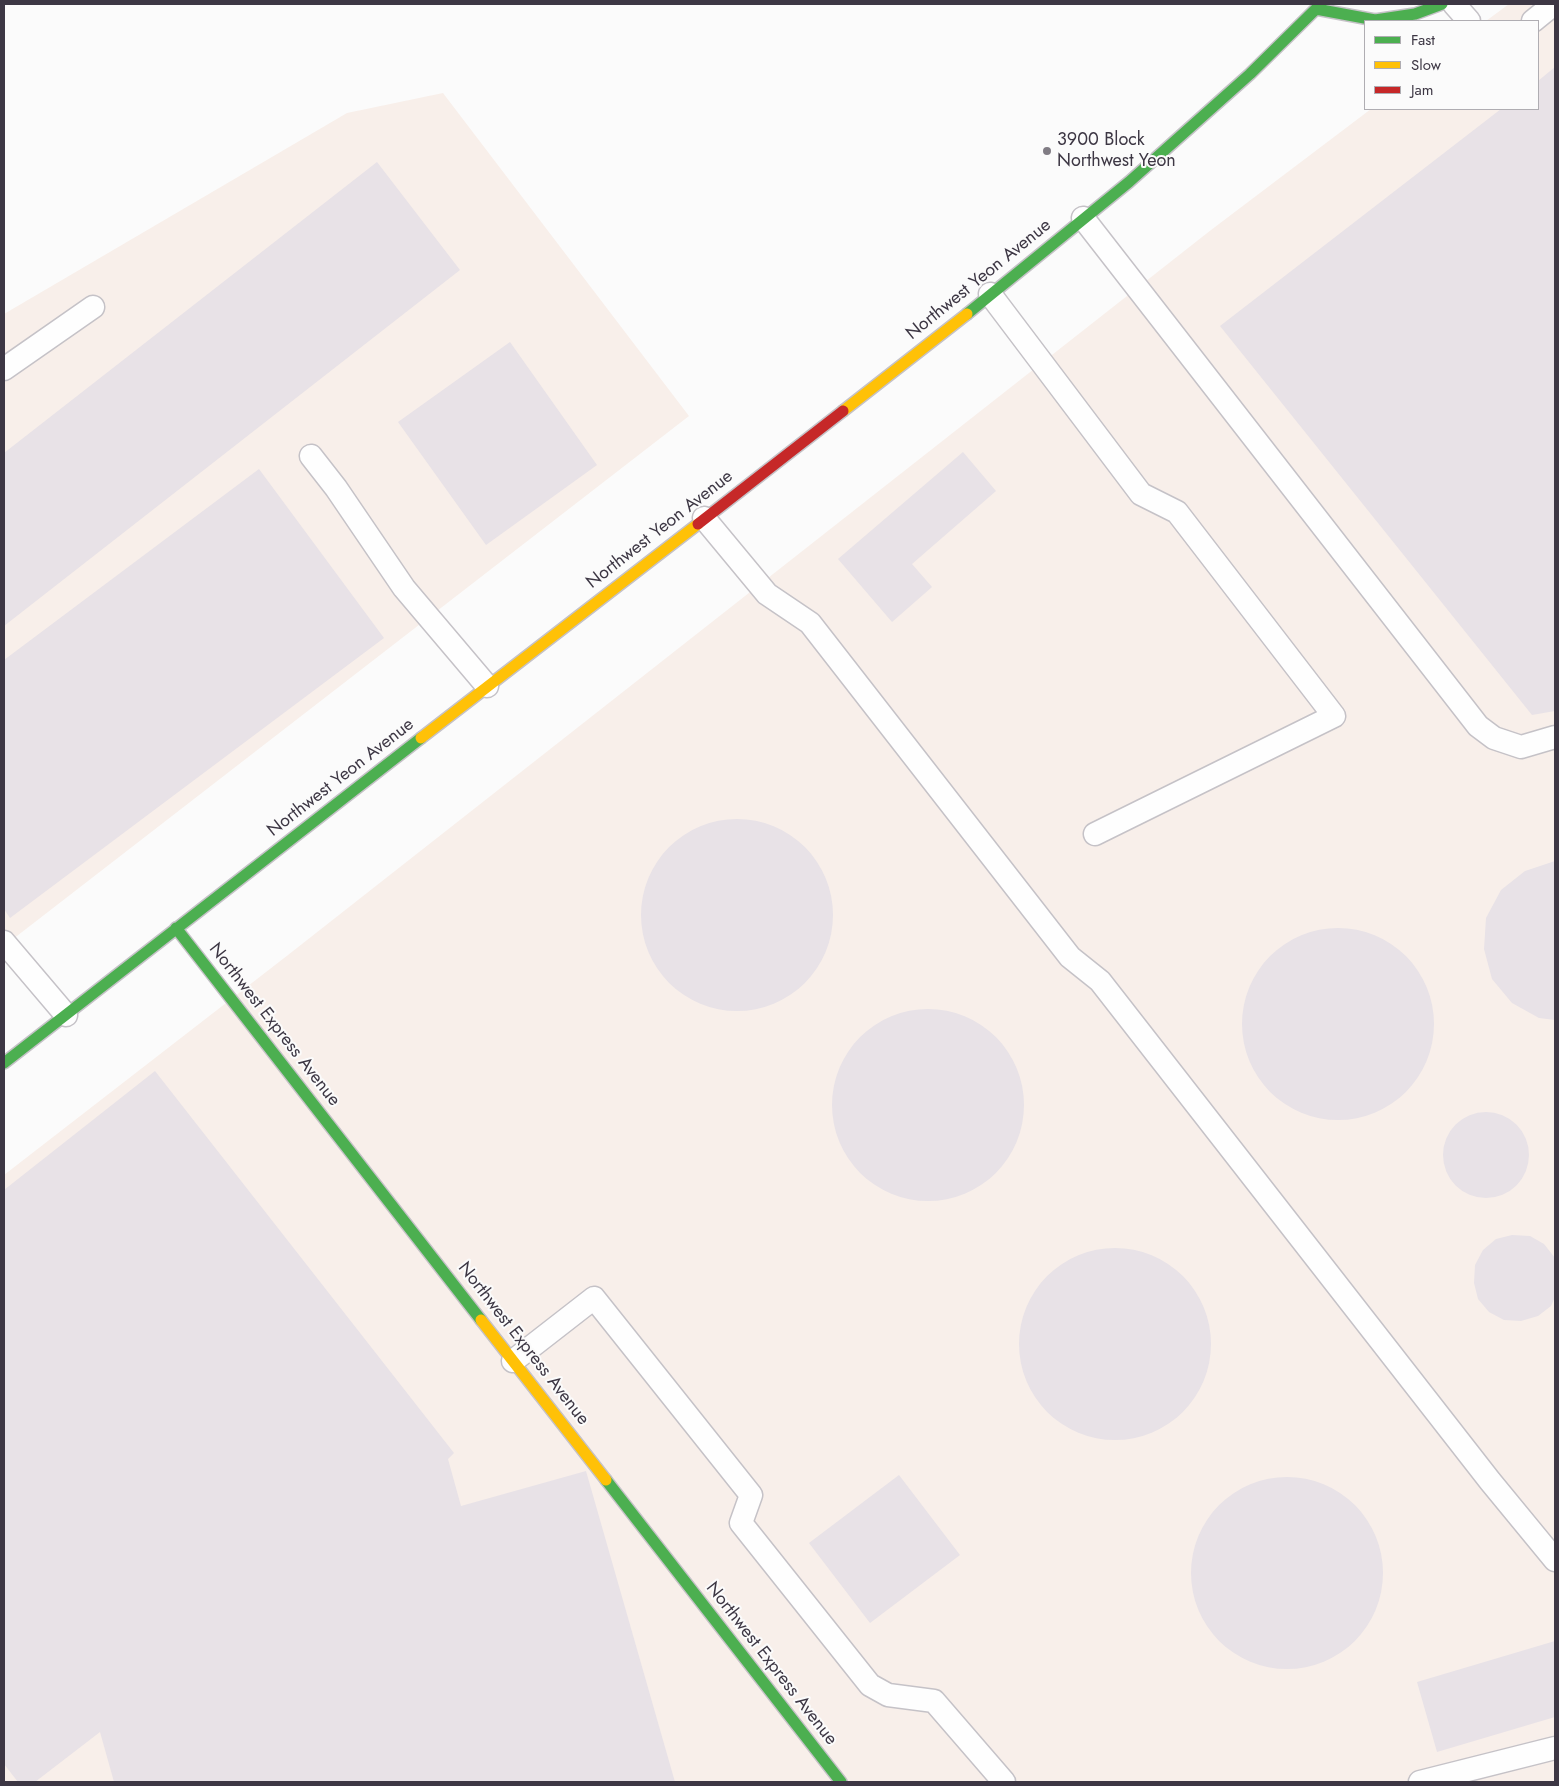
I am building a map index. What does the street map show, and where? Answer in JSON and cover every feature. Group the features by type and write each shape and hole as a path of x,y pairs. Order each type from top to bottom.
{"main road":[{"path":"1318,7 1375,20 1415,14 1442,4"},
{"name":"Northwest Yeon Avenue","path":"4,1063 990,294 1136,175 1250,74 1318,7"},
{"name":"Northwest Express Avenue","path":"176,928 841,1782"}],"lane":[{"path":"1454,4 1468,20"},
{"path":"1534,20 1554,4"},
{"path":"1083,218 1478,726 1494,738 1521,748 1555,737"},
{"path":"990,294 1141,494 1177,512 1334,716 1095,834"},
{"path":"4,369 93,307"},
{"path":"311,456 336,488 404,588 487,686"},
{"path":"704,518 767,594 810,623 1070,957 1100,981 1490,1481 1555,1560"},
{"path":"4,942 66,1014"},
{"path":"514,1361 594,1298 750,1495 741,1523 870,1685 888,1695 934,1701 1004,1782"},
{"path":"1420,1782 1555,1748"}],"shaded area":[{"path":"1509,4 1555,4 1555,1782 4,1782 4,1175 288,955 1211,230 1370,110 1539,110 1539,20 1487,20"},
{"path":"443,93 689,416 4,946 4,314 347,113"}],"building":[{"path":"1555,67 1555,711 1532,715 1220,326 1500,110 1539,110 1539,80"},
{"path":"377,162 460,270 4,626 4,453"},
{"path":"510,342 597,465 486,545 398,422"},
{"path":"963,452 996,491 912,564 932,587 892,622 838,559"},
{"path":"259,469 384,638 10,918 4,909 4,660"},
{"path":"737,819 765,823 790,835 805,847 817,862 829,887 833,915 829,943 817,968 805,983 790,995 765,1007 737,1011 709,1007 684,995 669,983 657,968 645,943 641,915 645,887 657,862 669,847 684,835 709,823"},
{"path":"1555,861 1555,1020 1539,1018 1512,1003 1492,979 1484,949 1486,918 1501,890 1525,871"},
{"path":"1338,928 1366,932 1391,944 1406,956 1418,971 1430,996 1434,1024 1430,1052 1418,1077 1406,1092 1391,1104 1366,1116 1338,1120 1310,1116 1285,1104 1270,1092 1258,1077 1246,1052 1242,1024 1246,996 1258,971 1270,956 1285,944 1310,932"},
{"path":"928,1009 956,1013 981,1025 996,1037 1008,1052 1020,1077 1024,1105 1020,1133 1008,1158 996,1173 981,1185 956,1197 928,1201 900,1197 875,1185 860,1173 848,1158 836,1133 832,1105 836,1077 848,1052 860,1037 875,1025 900,1013"},
{"path":"155,1071 454,1453 448,1459 461,1506 586,1471 675,1782 114,1782 100,1732 35,1782 18,1782 4,1764 4,1190"},
{"path":"1486,1112 1502,1115 1510,1119 1522,1131 1526,1139 1529,1155 1526,1171 1522,1179 1510,1191 1502,1195 1486,1198 1470,1195 1462,1191 1450,1179 1446,1171 1443,1155 1446,1139 1450,1131 1462,1119 1470,1115"},
{"path":"1512,1235 1530,1236 1544,1244 1555,1258 1555,1297 1551,1306 1538,1316 1521,1321 1504,1320 1489,1312 1478,1299 1474,1283 1475,1265 1483,1250 1496,1239"},
{"path":"1115,1248 1143,1252 1168,1264 1183,1276 1195,1291 1207,1316 1211,1344 1207,1372 1195,1397 1183,1412 1168,1424 1143,1436 1115,1440 1087,1436 1062,1424 1047,1412 1035,1397 1023,1372 1019,1344 1023,1316 1035,1291 1047,1276 1062,1264 1087,1252"},
{"path":"899,1475 960,1555 870,1623 809,1543"},
{"path":"1287,1477 1306,1479 1324,1484 1340,1493 1355,1505 1367,1520 1376,1536 1381,1554 1383,1573 1381,1592 1376,1610 1367,1626 1355,1641 1340,1653 1324,1662 1306,1667 1287,1669 1268,1667 1250,1662 1234,1653 1219,1641 1207,1626 1198,1610 1193,1592 1191,1573 1193,1554 1198,1536 1207,1520 1219,1505 1234,1493 1250,1484 1268,1479"},
{"path":"1555,1641 1555,1717 1437,1752 1417,1682"}],"traffic: fast":[{"path":"967,314 1129,182 1250,74 1321,4"},
{"path":"1316,9 1375,20 1415,14 1442,4"},
{"path":"4,1063 421,738"},
{"path":"176,928 481,1320"},
{"path":"606,1480 841,1782"}],"traffic: slow":[{"path":"843,411 967,314"},
{"path":"421,738 698,524"},
{"path":"481,1320 606,1480"}],"traffic: jam":[{"path":"698,524 843,411"}],"place":[{"name":"3900 Block Northwest Yeon","path":"1047,151"}]}
